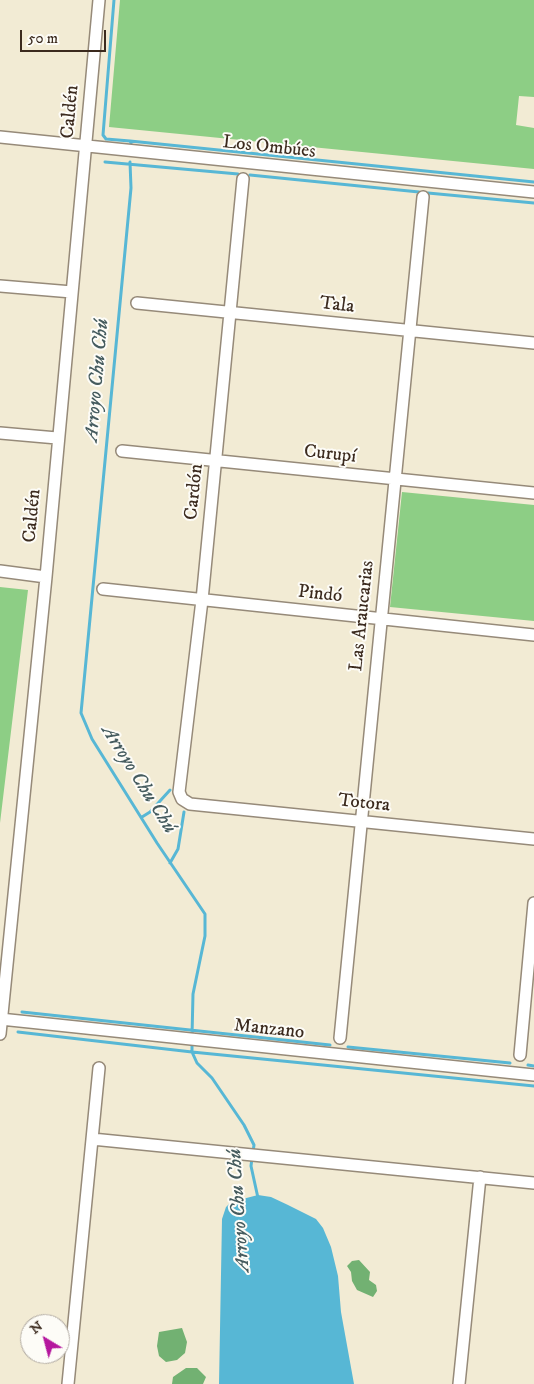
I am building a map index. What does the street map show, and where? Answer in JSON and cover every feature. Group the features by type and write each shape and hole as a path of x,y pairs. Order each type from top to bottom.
{"street":[{"name":"Caldén","path":"0,1034 46,577 57,438 99,0"},
{"name":"Los Ombúes","path":"0,136 534,192"},
{"name":"Cardón","path":"190,804 182,799 179,792 202,600 243,179"},
{"name":"Las Araucarias","path":"340,1038 423,198"},
{"path":"0,286 72,292"},
{"name":"Tala","path":"137,303 534,343"},
{"path":"0,432 57,438"},
{"name":"Curupí","path":"122,452 534,493"},
{"path":"0,572 46,577"},
{"name":"Pindó","path":"103,589 534,635"},
{"name":"Totora","path":"190,804 534,839"},
{"path":"520,1055 534,903"},
{"name":"Manzano","path":"1,1019 534,1075"},
{"path":"68,1384 99,1068"},
{"path":"92,1139 241,1152 534,1183"},
{"path":"459,1384 480,1177"}],"green space":[{"path":"120,0 534,0 534,97 519,96 516,125 534,128 534,169 109,127"},
{"path":"402,492 534,505 534,621 390,607"},
{"path":"0,587 28,590 0,823"},
{"path":"359,1260 370,1272 369,1280 376,1285 377,1291 373,1297 357,1290 352,1281 351,1272 347,1266 352,1261"},
{"path":"182,1328 187,1342 185,1353 177,1360 166,1362 159,1356 157,1346 159,1332"},
{"path":"186,1368 197,1368 206,1377 203,1384 172,1384 173,1377"}],"water":[{"path":"258,1195 271,1197 316,1219 323,1228 331,1247 338,1276 341,1312 354,1384 219,1384 222,1219 226,1207 231,1202"}],"waterway":[{"name":"Arroyo Chu Chú","path":"114,0 103,135 106,139 130,141 131,143"},
{"path":"130,141 534,182"},
{"path":"105,162 238,174"},
{"name":"Arroyo Chu Chú","path":"130,162 131,188 81,713 92,739 157,843 205,914 205,936 193,994 192,1036"},
{"path":"250,175 419,192"},
{"path":"428,193 534,203"},
{"path":"142,817 150,812 170,790"},
{"path":"170,863 178,849 184,812"},
{"path":"22,1012 330,1045"},
{"path":"18,1032 192,1052 534,1086"},
{"name":"Arroyo Chu Chú","path":"192,1043 192,1052 197,1063 212,1078 244,1125 254,1145 253,1152"},
{"path":"348,1047 510,1063"},
{"path":"528,1065 534,1066"},
{"name":"Arroyo Chu Chú","path":"252,1158 251,1166 258,1198"}]}
